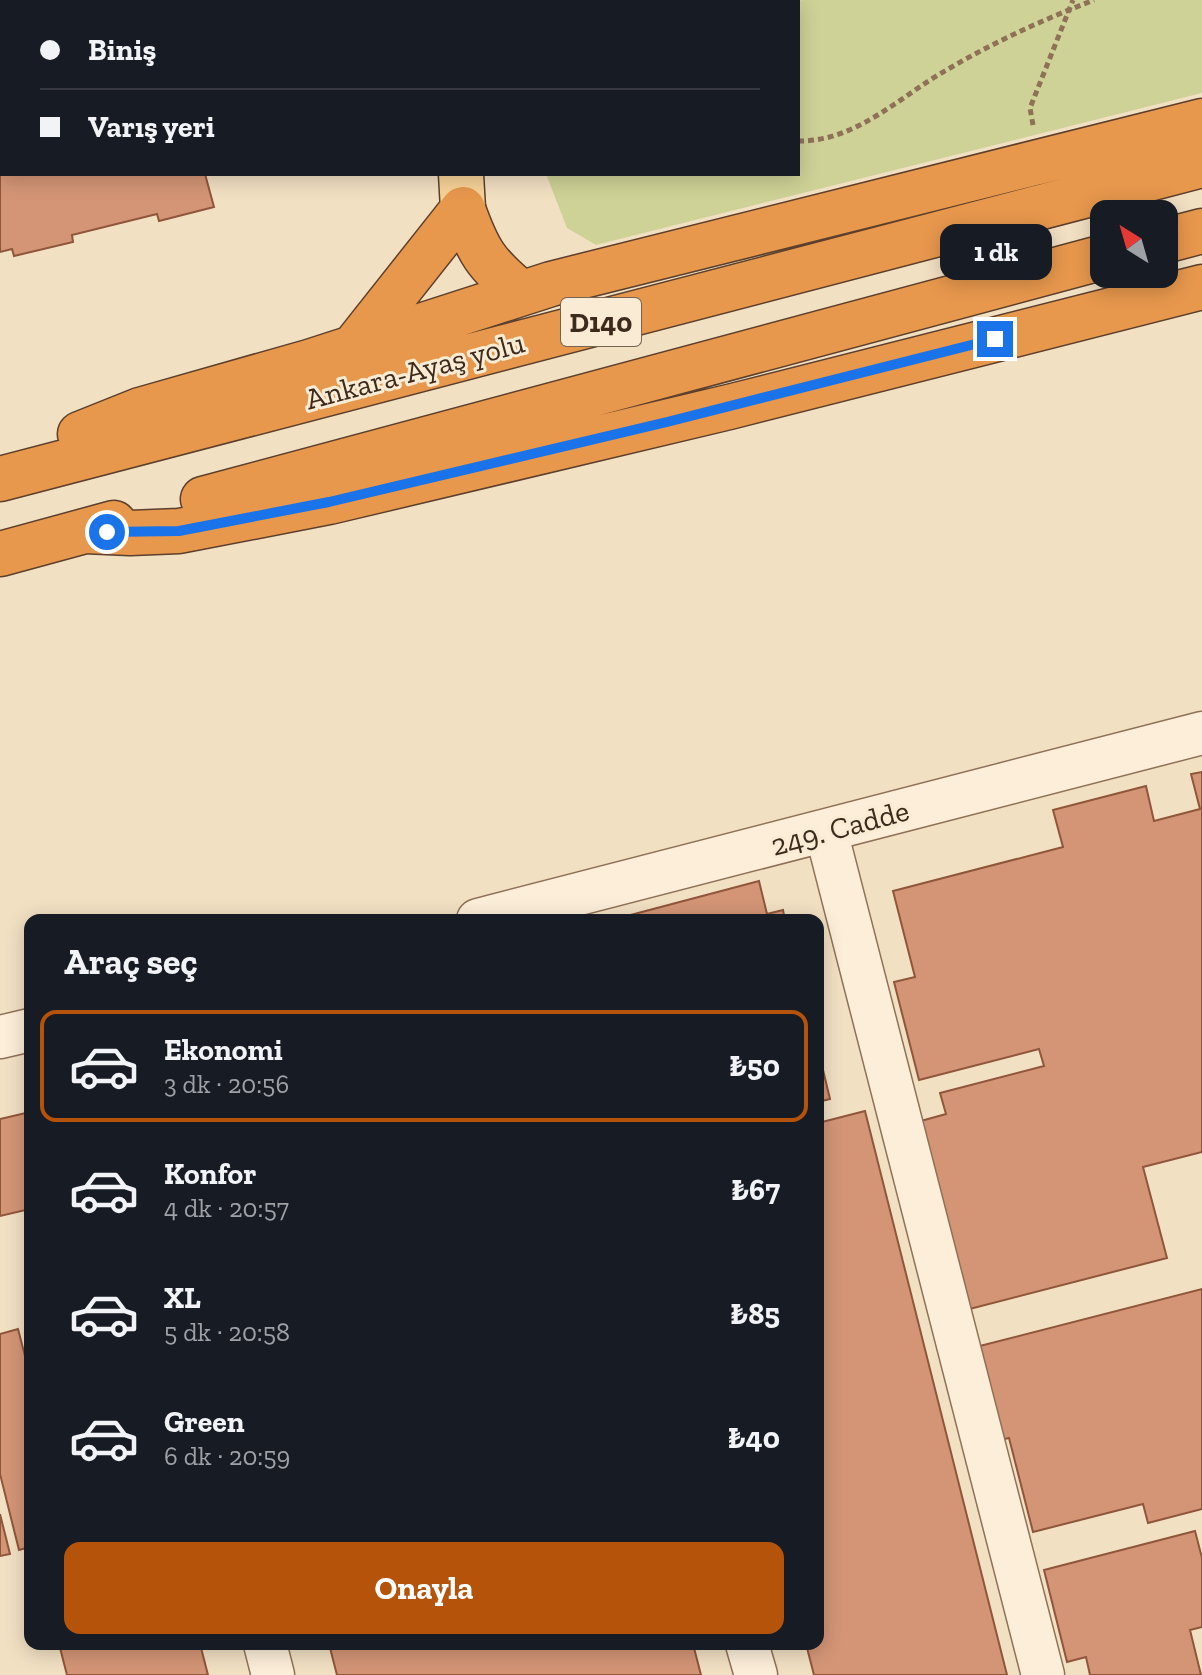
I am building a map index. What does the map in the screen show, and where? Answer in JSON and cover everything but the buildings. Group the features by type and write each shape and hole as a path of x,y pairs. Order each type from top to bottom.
{"highway":[{"path":"16,475 79,435 140,410 353,348 521,293 1202,121"},
{"name":"Ankara-Ayaş yolu","path":"16,475 1202,165"},
{"path":"470,186 477,249 496,272 521,293"},
{"path":"353,348 470,186"},
{"path":"1178,237 1202,231"},
{"name":"D140","path":"0,554 1090,261"},
{"path":"85,531 179,531 329,502 714,411 1202,287"}],"street":[{"name":"249. Cadde","path":"546,912 826,831 1202,733"},
{"path":"826,831 1043,1675"},
{"path":"0,1037 24,1031"},
{"path":"267,1650 273,1675"},
{"path":"749,1650 756,1675"}],"path":[{"path":"1039,162 1030,108 1073,0"},
{"path":"800,141 837,137 857,128 950,67 1094,0"}],"green space":[{"path":"1202,0 1202,93 596,245 567,228 547,176 800,176 800,1"}],"route":[{"path":"107,532 179,531 329,502 759,400 995,339"}]}
